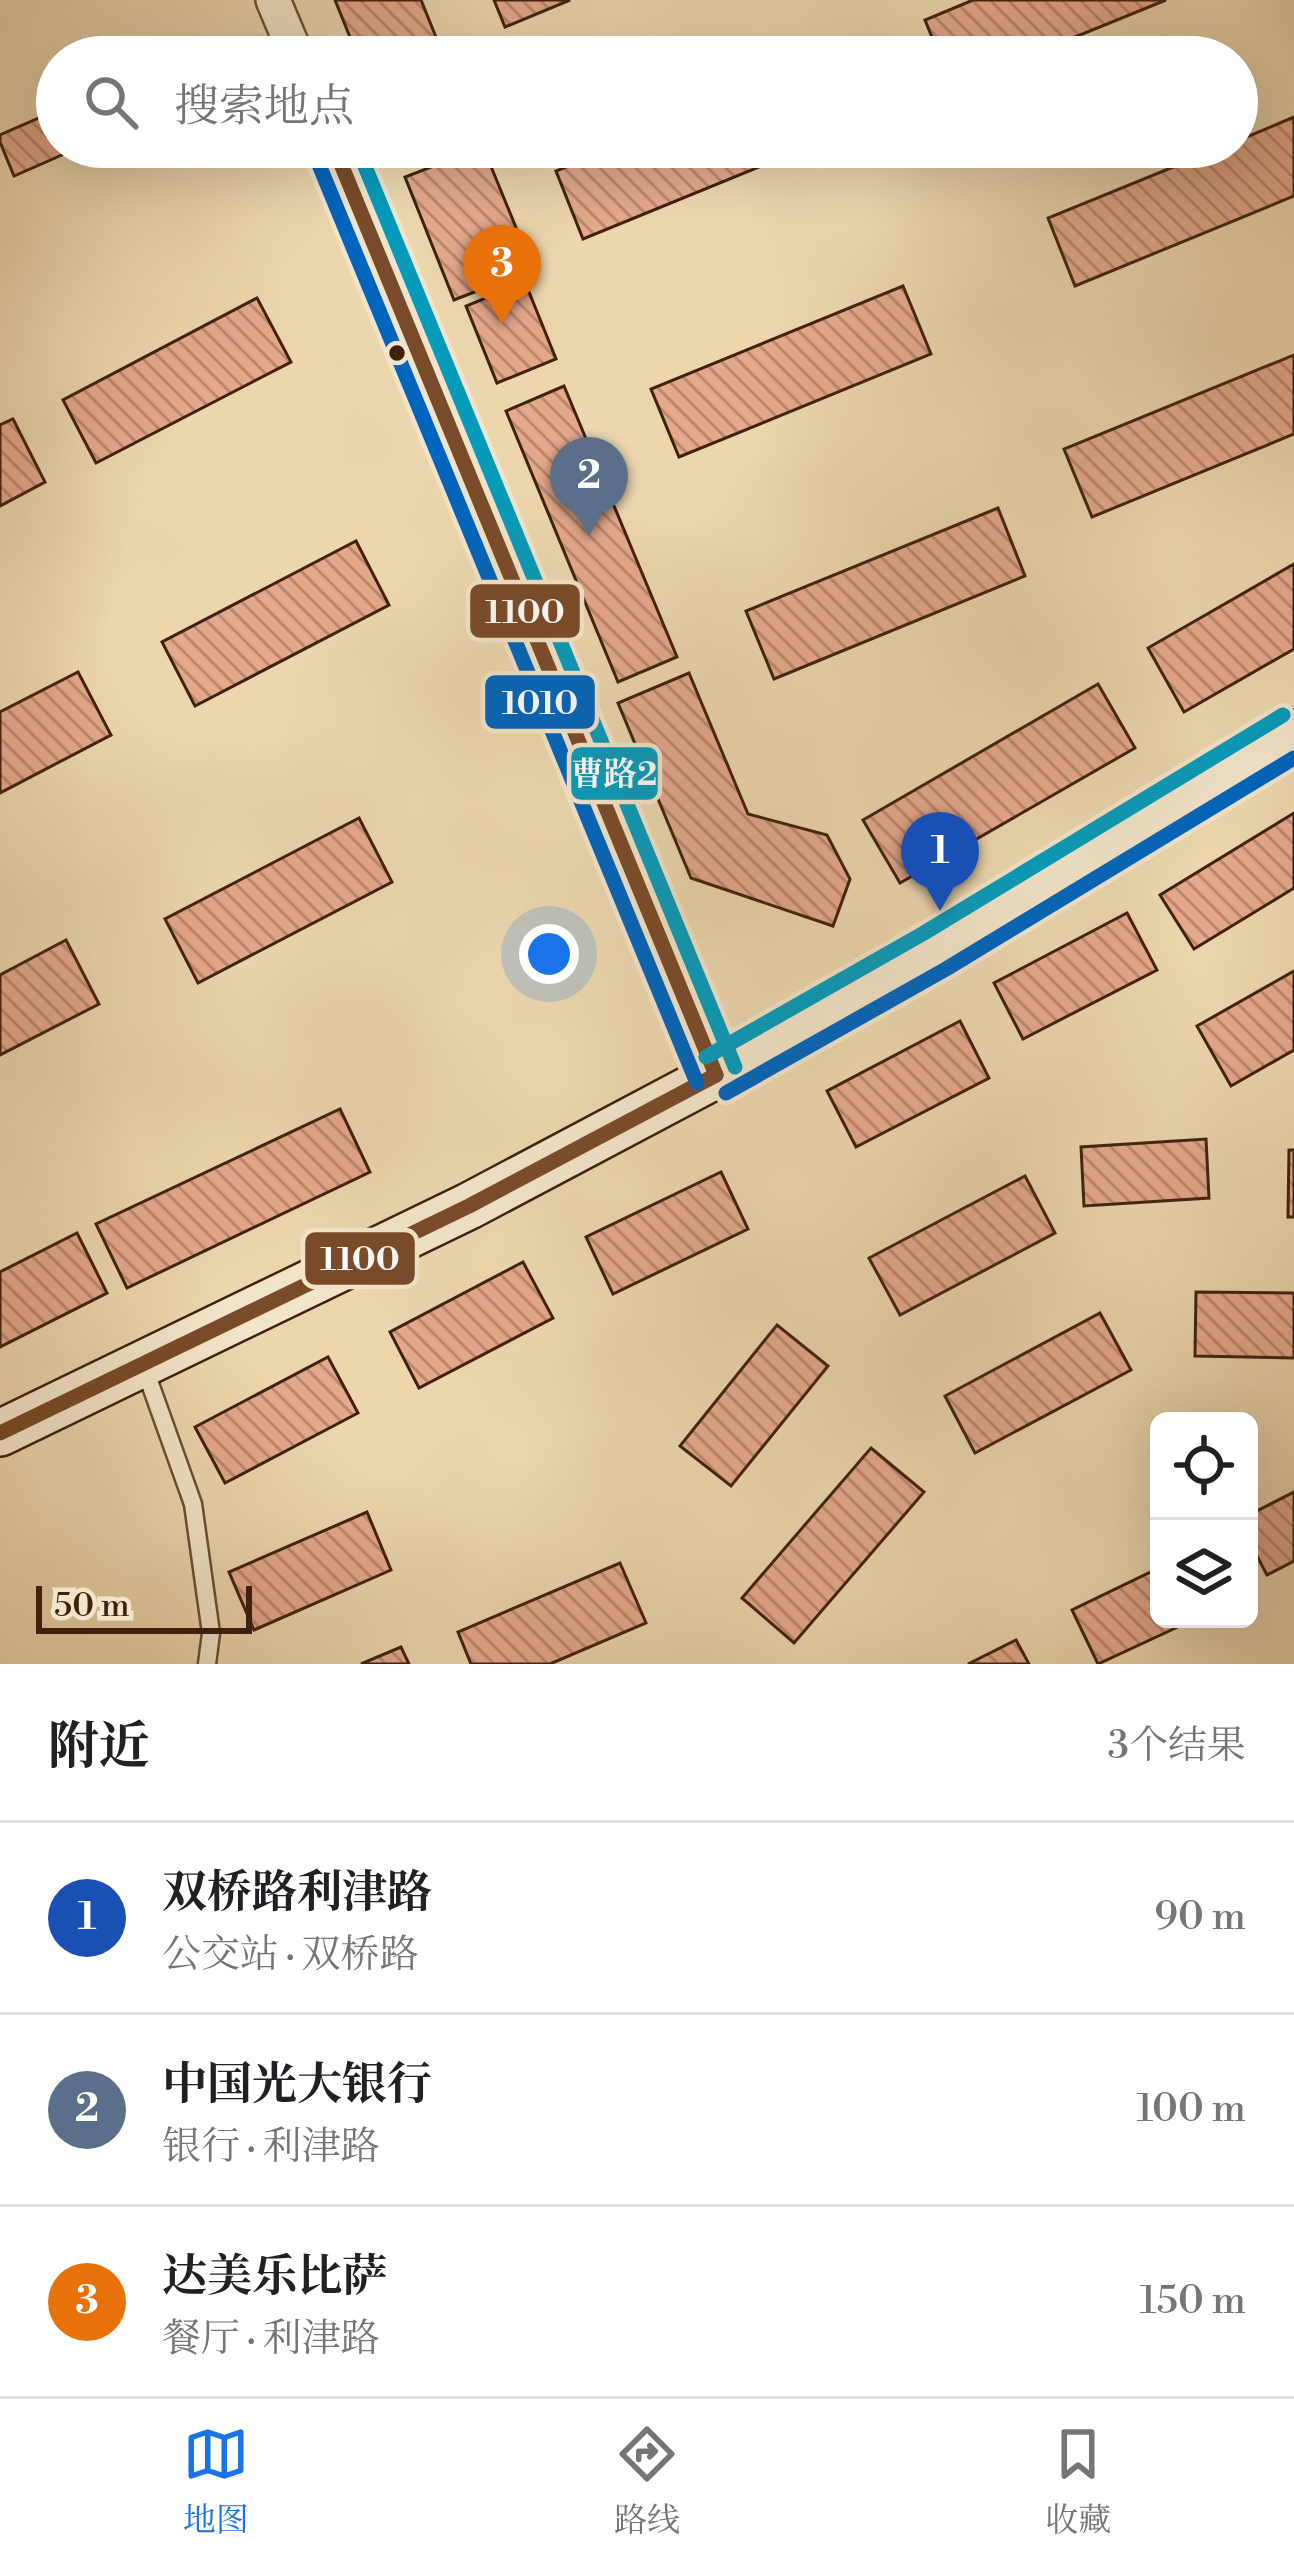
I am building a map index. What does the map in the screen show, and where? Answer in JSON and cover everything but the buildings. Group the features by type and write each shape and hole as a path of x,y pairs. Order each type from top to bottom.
{"street":[{"path":"273,0 288,36"},
{"path":"343,168 716,1075"},
{"path":"0,1433 469,1206 805,1028 1294,733"}],"lane":[{"path":"143,1364 194,1504 211,1634 207,1664"}],"transit line":[{"name":"1010","path":"320,168 697,1083"},
{"name":"1100","path":"343,168 716,1075"},
{"name":"曹路2","path":"366,168 735,1067"},
{"name":"曹路2","path":"706,1057 924,933 1283,715"},
{"name":"1010","path":"726,1093 946,969 1294,758"},
{"name":"1100","path":"0,1433 469,1206 716,1075"}],"place":[{"name":"达美乐比萨","path":"502,324"},
{"name":"中国光大银行","path":"589,536"},
{"name":"双桥路利津路","path":"940,911"}]}
